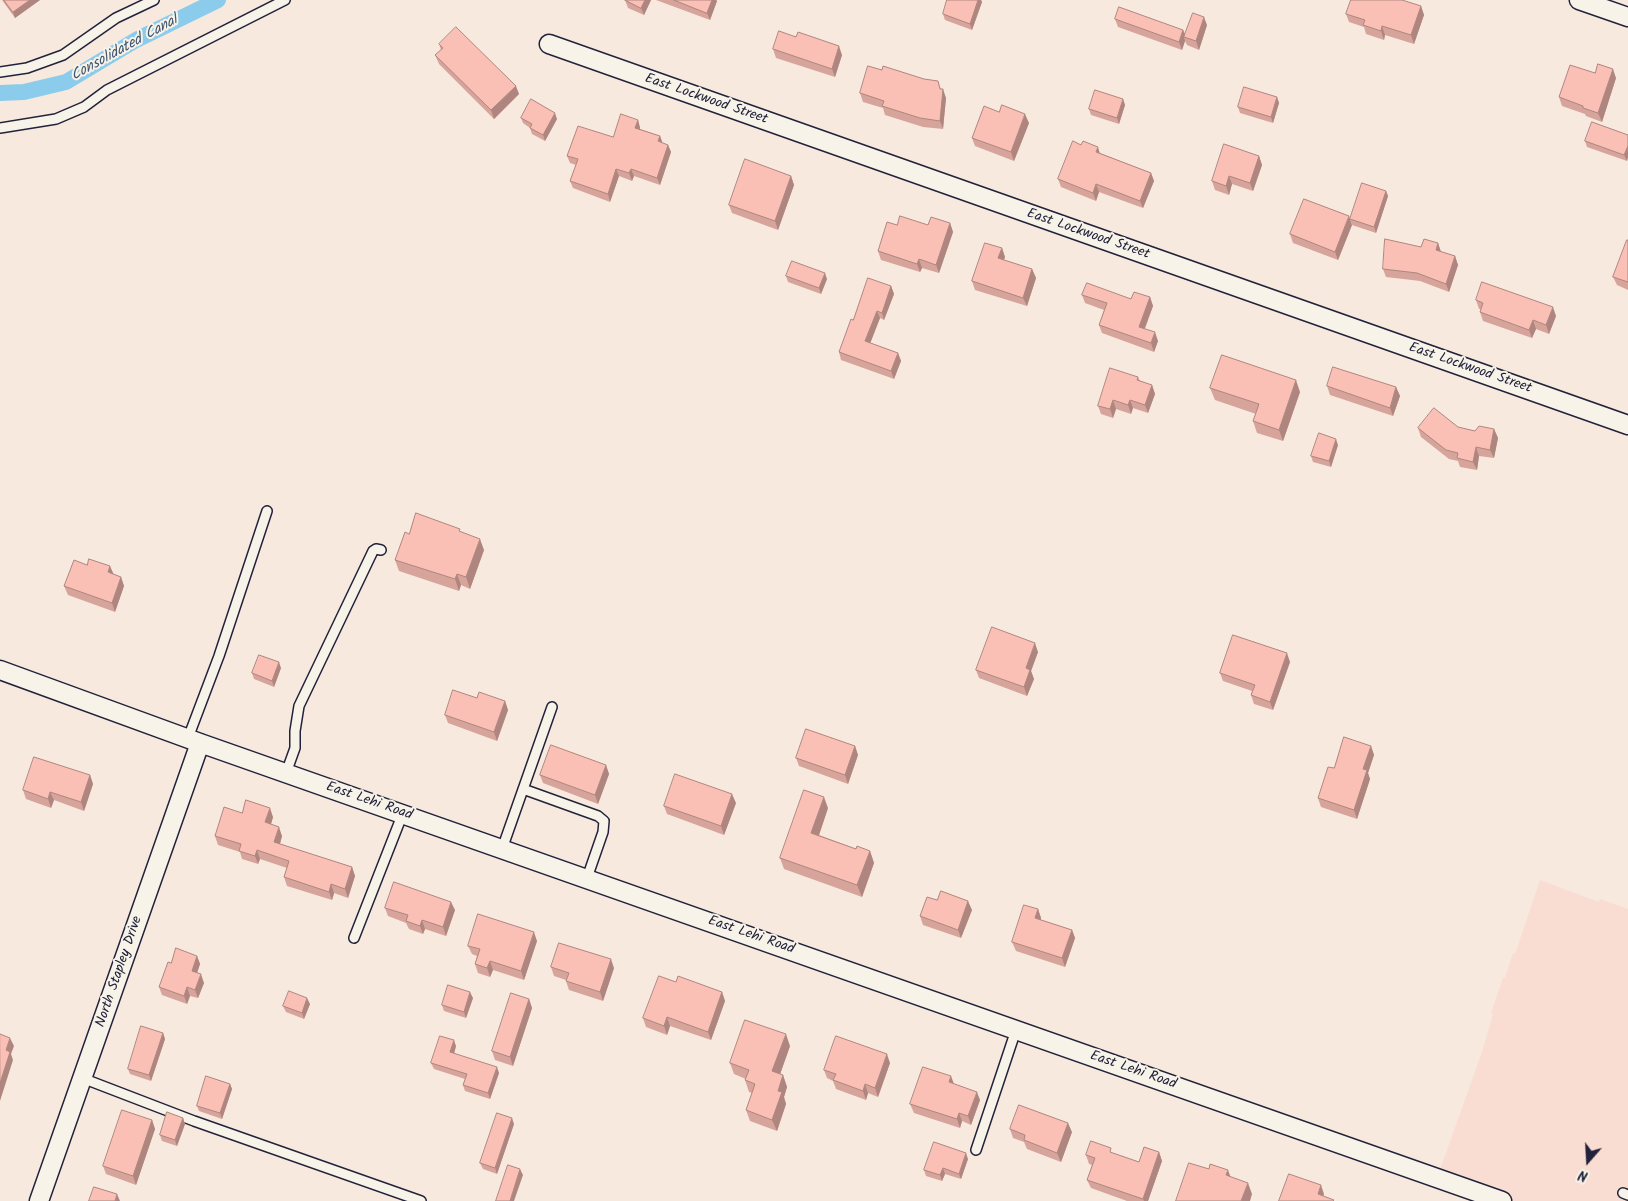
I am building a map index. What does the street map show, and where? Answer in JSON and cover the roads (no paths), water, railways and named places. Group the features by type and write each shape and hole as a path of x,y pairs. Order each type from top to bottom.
{"street":[{"path":"1579,0 1628,17"},
{"name":"East Lockwood Street","path":"549,44 1628,425"},
{"name":"East Lehi Road","path":"0,670 194,741 1502,1201"},
{"name":"North Stapley Drive","path":"39,1201 194,741"}],"lane":[{"path":"0,72 27,68 63,55 116,18 154,0"},
{"path":"0,128 56,119 77,110 107,90 285,0"},
{"path":"194,741 219,656 267,511"},
{"path":"286,773 295,748 295,731 299,706 373,551 376,549 381,550"},
{"path":"502,849 552,707"},
{"path":"523,789 598,816 604,821 603,832 587,878"},
{"path":"354,938 403,813"},
{"path":"976,1150 1016,1030"},
{"path":"82,1078 421,1201"}],"waterway":[{"name":"Consolidated Canal","path":"0,93 24,92 66,82 136,40 218,0"}]}
